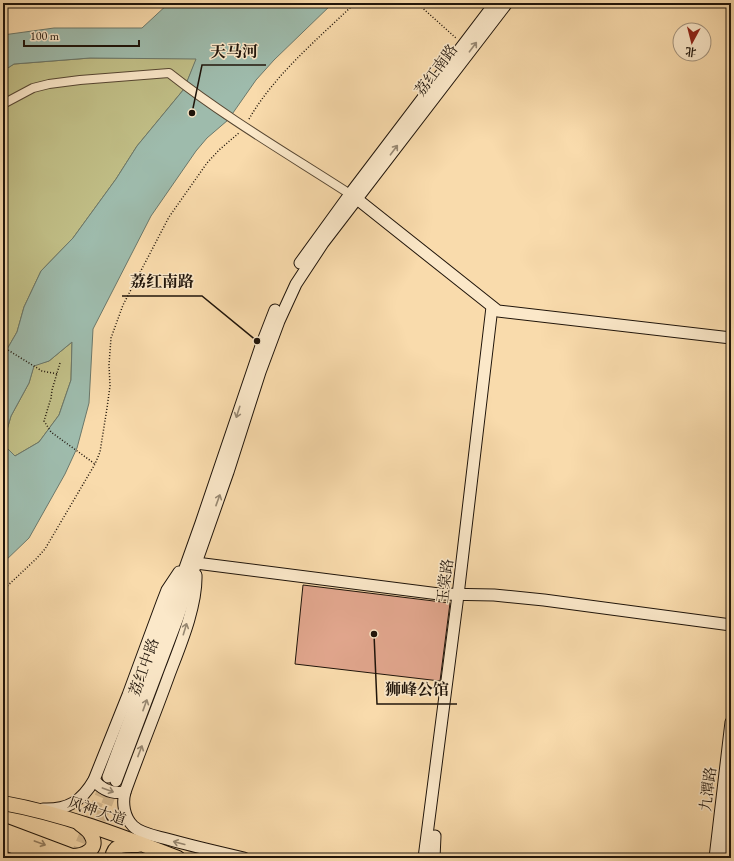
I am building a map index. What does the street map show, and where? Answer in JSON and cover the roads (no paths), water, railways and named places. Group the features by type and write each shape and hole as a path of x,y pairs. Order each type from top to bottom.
{"highway":[{"name":"风神大道","path":"3,803 35,809 76,821 178,858"},
{"path":"3,830 72,856 79,856 90,851 93,842 92,836 89,832 76,821"},
{"path":"3,842 31,856 42,858"},
{"path":"112,858 118,846 147,846"}],"street":[{"name":"荔红南路","path":"191,562 228,472 264,361 283,309 296,284 354,196 495,3"},
{"name":"荔红南路","path":"354,196 507,3"},
{"path":"3,104 33,88 49,84 169,73 184,85 245,126 354,196 495,309 731,338"},
{"name":"玉棠路","path":"434,858 433,850 495,309"},
{"path":"191,562 439,594 494,595 560,602 731,625"},
{"path":"35,809 51,810 70,805 81,799 88,791 94,780 128,695 162,603 173,581 191,562"},
{"path":"191,562 196,583 193,603 178,651 125,792 123,802 129,822 140,831 192,846 244,858"},
{"name":"荔红中路","path":"112,779 176,624 191,562"},
{"name":"玉棠路","path":"424,858 462,595"},
{"name":"九潭路","path":"715,858 731,722"},
{"path":"94,780 105,790 125,792"},
{"name":"九潭路","path":"723,858 731,793"}],"tunnel":[{"path":"75,858 108,777"},
{"path":"94,835 115,784"}],"place":[{"name":"天马河","path":"192,113"},
{"name":"荔红南路","path":"257,341"},
{"name":"狮峰公馆","path":"374,634"}]}
